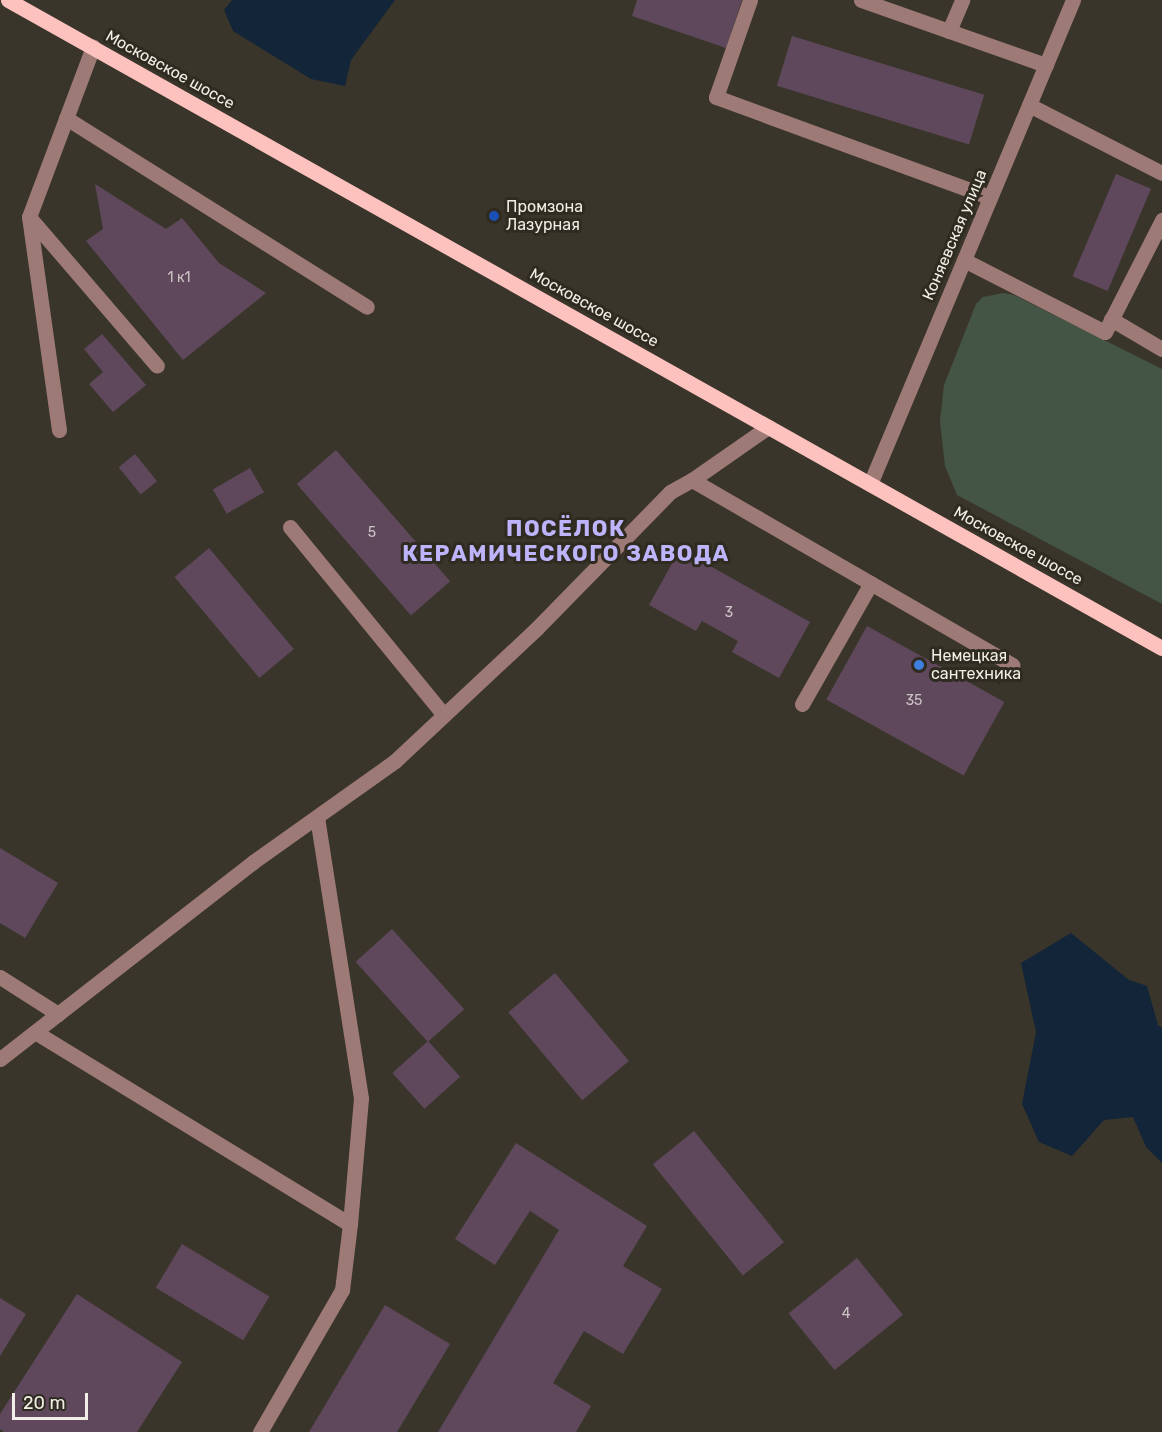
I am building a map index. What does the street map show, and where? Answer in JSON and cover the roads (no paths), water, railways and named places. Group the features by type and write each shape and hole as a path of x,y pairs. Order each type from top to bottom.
{"main road":[{"name":"Московское шоссе","path":"8,0 1162,648"}],"street":[{"path":"750,0 716,97 990,197"},
{"path":"861,0 1046,65"},
{"path":"949,31 962,0"},
{"name":"Коняевская улица","path":"870,484 1073,0"},
{"path":"59,430 29,217 93,47"},
{"path":"1029,105 1162,173"},
{"path":"66,118 366,307"},
{"path":"29,217 157,366"},
{"path":"964,260 1105,332 1162,220"},
{"path":"1111,319 1162,349"},
{"path":"0,1059 253,862 395,761 537,628 670,492 692,480 768,427"},
{"path":"692,480 1013,665"},
{"path":"290,527 444,715"},
{"path":"802,704 871,583"},
{"path":"260,1432 342,1290 350,1224 361,1098 317,817"},
{"path":"0,977 58,1014"},
{"path":"35,1032 350,1224"}],"water":[{"path":"232,0 395,0 351,60 345,86 311,79 233,31 224,10"},
{"path":"1071,933 1129,980 1147,986 1158,1025 1162,1028 1162,1163 1146,1147 1133,1117 1104,1120 1072,1156 1039,1142 1022,1104 1036,1032 1021,963"}],"place":[{"name":"Промзона Лазурная","path":"494,216"},
{"name":"Немецкая сантехника","path":"919,665"}],"district":[{"name":"ПОСЁЛОК КЕРАМИЧЕСКОГО ЗАВОДА","path":"566,540"}]}
